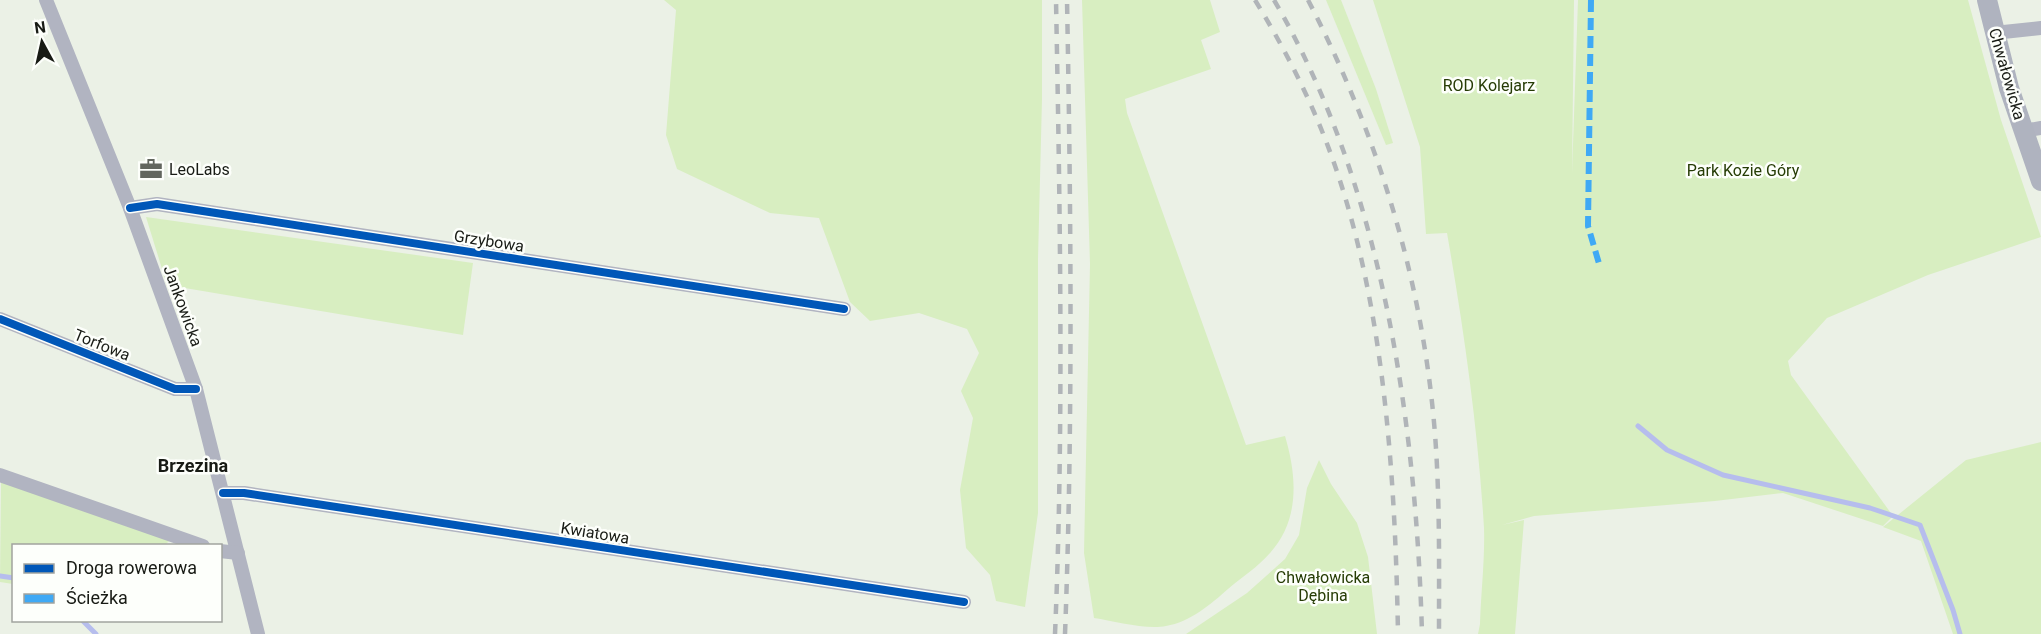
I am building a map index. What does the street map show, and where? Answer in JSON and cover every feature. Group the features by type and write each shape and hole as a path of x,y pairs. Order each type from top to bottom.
{"main road":[{"name":"Chwałowicka","path":"1987,0 1994,33 2032,130 2041,181"}],"street":[{"name":"Jankowicka","path":"46,0 130,208 196,389 258,634"},
{"path":"1994,33 2041,28"},
{"name":"Grzybowa","path":"130,208 157,204 844,309"},
{"name":"Torfowa","path":"0,319 175,389 196,389"},
{"path":"0,475 197,544"},
{"name":"Kwiatowa","path":"223,493 255,495 964,602"},
{"path":"222,551 238,553"}],"green space":[{"path":"664,0 1042,0 1038,259 1038,513 1025,607 996,601 990,575 966,548 960,490 973,418 961,391 979,353 967,329 919,313 870,321 850,302 819,218 770,213 677,169 666,135 676,10"},
{"path":"1082,0 1210,0 1220,32 1201,40 1211,69 1125,99 1127,113 1246,445 1285,436 1292,467 1291,512 1280,540 1270,553 1200,612 1183,621 1166,626 1140,626 1094,618 1084,553 1090,264"},
{"path":"1326,0 1341,0 1376,89 1393,143 1386,145"},
{"name":"Park Kozie Góry","path":"1373,0 1574,0 1572,173 1578,0 1968,0 2001,120 2041,237 1928,275 1827,318 1788,361 1791,375 1893,516 1883,526 1783,493 1534,516 1502,525 1524,520 1515,634 1478,634 1484,528 1474,417 1453,269 1447,233 1426,234 1420,147"},
{"path":"146,217 473,263 463,335 167,285"},
{"path":"2041,442 2041,634 1953,634 1921,541 1883,527 1966,460"},
{"name":"Chwałowicka Dębina","path":"1319,460 1331,484 1357,523 1368,557 1377,634 1186,634 1247,593 1285,559 1299,535 1307,488"},
{"path":"1,482 171,539 166,544 12,544 12,584 0,582"}],"waterway":[{"path":"1638,426 1667,450 1723,475 1870,508 1920,525 1960,634"},
{"path":"0,576 12,578"},
{"path":"84,622 96,634"}],"railway":[{"path":"1055,634 1060,476 1060,238 1056,0"},
{"path":"1065,634 1070,317 1067,0"},
{"path":"1255,0 1301,83 1314,112 1337,173 1356,236 1381,368 1393,503 1398,634"},
{"path":"1274,0 1311,72 1342,148 1367,226 1387,307 1412,472 1422,634"},
{"path":"1308,0 1356,103 1376,157 1408,265 1420,321 1429,377 1437,459 1439,634"}],"marked path":[{"path":"1591,0 1588,226 1600,267"}],"cycle path":[{"path":"130,208 157,204 844,309"},
{"path":"0,319 175,389 196,389"},
{"path":"223,493 244,493 964,602"}],"place":[{"name":"LeoLabs","path":"151,169"}],"district":[{"name":"Brzezina","path":"193,465"}],"park label":[{"name":"ROD Kolejarz","path":"1489,85"}]}
